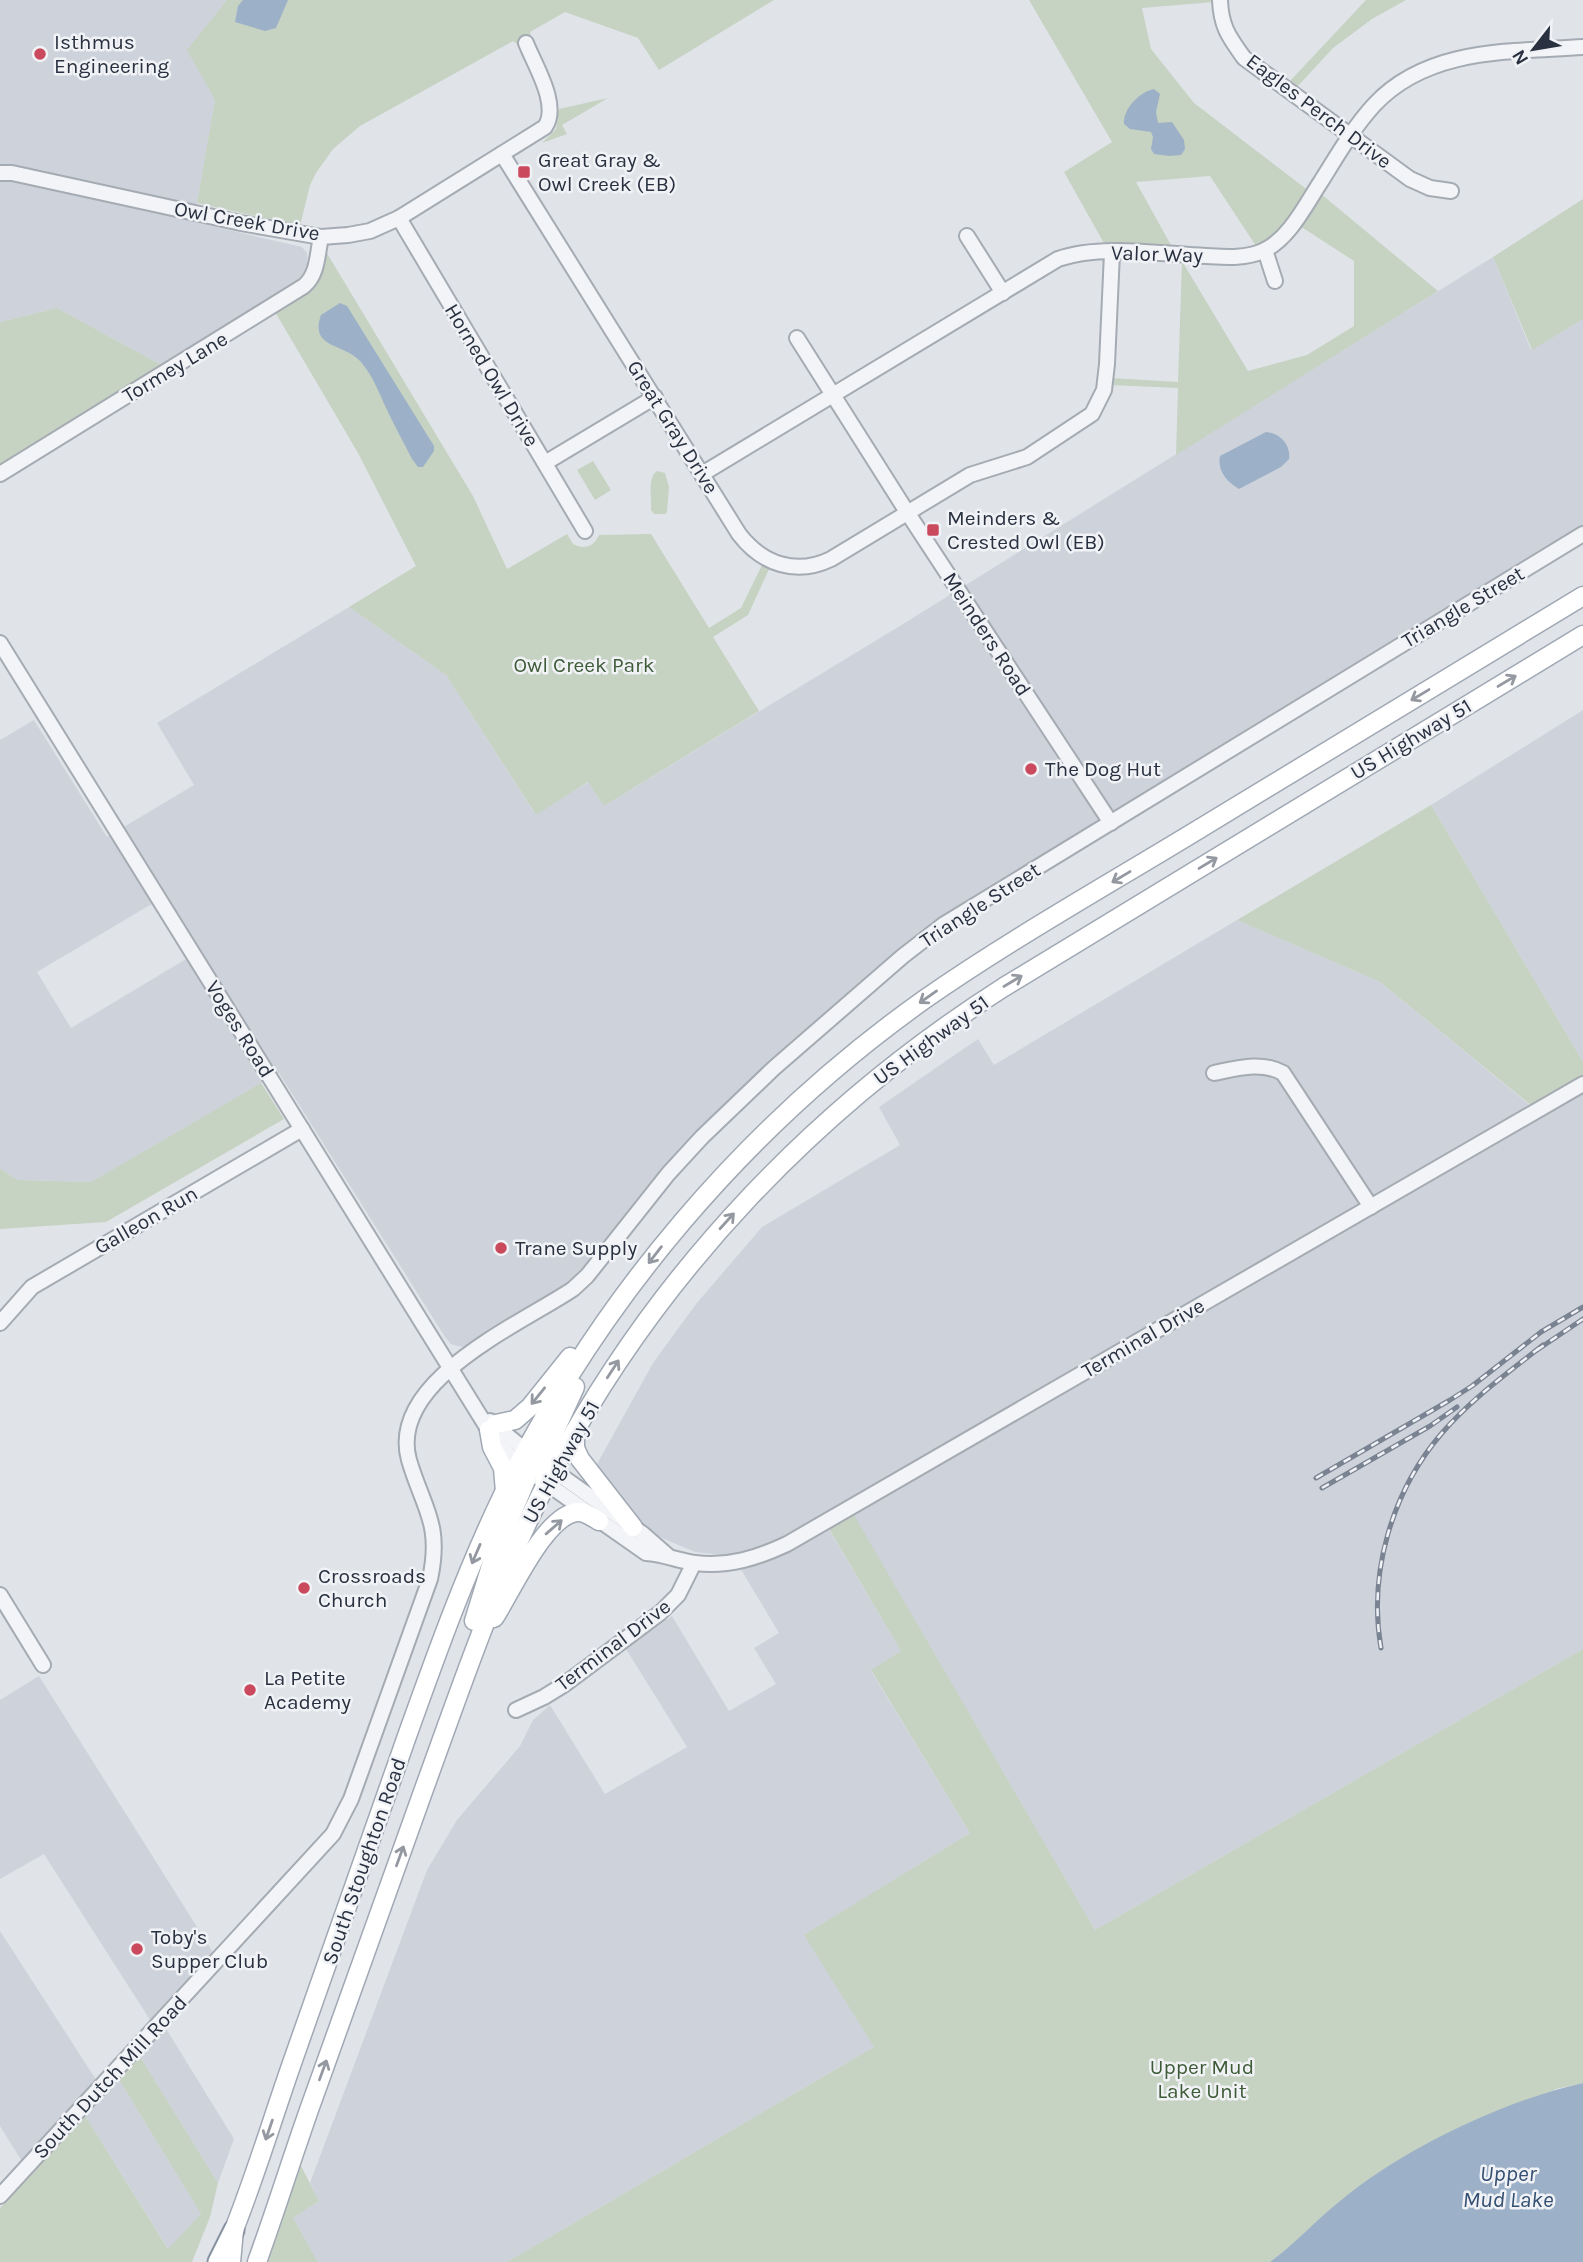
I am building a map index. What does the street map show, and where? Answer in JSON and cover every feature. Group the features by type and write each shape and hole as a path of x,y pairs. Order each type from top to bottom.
{"highway":[{"path":"219,2262 234,2230"}],"main road":[{"name":"US Highway 51","path":"610,1315 689,1214 750,1148 817,1085 896,1021 961,975 1583,596"},
{"name":"US Highway 51","path":"476,1644 510,1560 535,1467 575,1430 627,1349 709,1242 772,1173 836,1113 942,1028 1004,987 1583,635"},
{"path":"505,1492 503,1468 492,1447 488,1423 514,1420 530,1407 591,1331 610,1315"},
{"path":"470,1662 467,1645 494,1556 526,1480 598,1348 610,1315"},
{"path":"575,1430 575,1448 580,1459 633,1527"},
{"name":"South Stoughton Road","path":"231,2262 234,2230 450,1618 505,1492 535,1467"},
{"path":"476,1644 503,1605 534,1550 551,1528 569,1515 581,1512 599,1521"},
{"name":"South Stoughton Road","path":"257,2262 476,1644"}],"street":[{"name":"Eagles Perch Drive","path":"1220,0 1226,34 1244,58 1410,179 1430,188 1451,191"},
{"name":"Owl Creek Drive","path":"0,173 12,173 241,223 321,237 370,231 399,218 545,127 550,120 551,106 526,43"},
{"name":"Valor Way","path":"702,474 1068,256 1095,251 1240,258 1265,250 1276,243 1292,225 1351,135 1377,102 1425,69 1470,55 1583,47"},
{"name":"Great Gray Drive","path":"502,154 739,534 752,550 770,562 787,566 818,565 970,475 1027,457 1092,414 1104,390 1112,253"},
{"name":"Horned Owl Drive","path":"399,218 585,531"},
{"path":"967,236 1003,293"},
{"name":"Tormey Lane","path":"0,474 304,286 315,271 321,237"},
{"path":"1265,250 1275,281"},
{"name":"Meinders Road","path":"797,338 907,512 1111,822"},
{"path":"545,463 655,397"},
{"name":"Triangle Street","path":"450,1367 573,1289 587,1276 643,1204 702,1137 774,1068 903,956 975,904 1583,534"},
{"name":"Voges Road","path":"0,643 450,1367 488,1423 535,1467"},
{"path":"1214,1073 1248,1066 1270,1066 1283,1073 1371,1207"},
{"name":"Terminal Drive","path":"535,1467 599,1521 646,1552 694,1563 755,1558 787,1544 1583,1084"},
{"name":"Galleon Run","path":"0,1323 32,1287 302,1129"},
{"name":"South Dutch Mill Road","path":"0,2196 333,1834 351,1800 430,1579 434,1544 432,1524 409,1459 406,1432 419,1402 450,1367"},
{"name":"Terminal Drive","path":"535,1467 633,1527 667,1555"},
{"name":"Terminal Drive","path":"516,1710 555,1690 660,1613 678,1595 694,1563"},
{"path":"0,1595 43,1665"}],"shaded area":[{"path":"0,0 227,0 188,50 215,100 194,222 302,247 307,253 308,265 300,283 165,367 57,308 0,322"},
{"path":"1493,257 1531,350 1583,319 1583,525 1011,878 772,1066 567,1287 479,1342 465,1347 457,1346 445,1337 279,1073 91,1182 17,1180 0,1168 0,740 34,720 107,837 194,785 157,723 349,607 446,675 535,814 589,782 604,806 903,624","holes":["167,895 201,950 71,1028 37,972"]},
{"path":"1583,710 1583,1062 1431,805"},
{"path":"1237,920 1380,982 1543,1116 1583,1093 1583,1649 1095,1930 847,1504 822,1518 901,1651 871,1671 970,1833 805,1935 874,2047 507,2262 318,2262 293,2218 319,2201 310,2183 427,1870 457,1820 520,1746 533,1720 550,1705 605,1794 687,1747 626,1649 672,1616 729,1711 776,1684 754,1648 779,1633 733,1556 695,1552 662,1538 633,1518 592,1473 653,1363 696,1304 762,1227 900,1145 879,1107 978,1039 994,1065"},
{"path":"39,1676 216,1957 152,2023 44,1854 0,1879 0,1700"},
{"path":"0,1931 104,2092 118,2078 201,2214 169,2250 84,2114 23,2163 0,2126"},
{"path":"165,2027 234,2139 218,2183 139,2055"}],"green space":[{"path":"227,0 774,0 659,70 638,38 565,12 530,32 532,40 518,45 513,41 360,126 333,149 316,173 310,185 300,226 197,203 215,100 187,50"},
{"path":"1029,0 1214,0 1142,8 1151,49 1194,103 1318,198 1321,194 1438,291 1176,455 1178,388 1110,385 1111,378 1178,382 1182,261 1248,371 1307,355 1354,326 1354,261 1289,219 1274,236 1256,246 1210,176 1136,182 1172,247 1105,245 1064,172 1112,142"},
{"path":"1366,0 1406,0 1372,19 1333,48 1297,87 1290,81"},
{"path":"608,98 562,125 567,134 542,143 556,129 559,109"},
{"path":"1583,199 1583,319 1532,350 1493,257"},
{"name":"Owl Creek Park","path":"325,250 473,496 507,569 567,534 573,544 585,547 591,545 599,535 651,534 709,628 741,608 763,563 770,567 748,615 713,637 759,711 604,806 588,782 536,815 446,675 349,607 416,566 358,453 274,310 293,300"},
{"path":"57,308 165,367 0,469 0,322"},
{"path":"593,461 611,490 595,500 577,470"},
{"path":"657,471 665,473 669,487 665,514 654,514 651,510 651,483"},
{"path":"1431,805 1583,1062 1583,1078 1533,1107 1380,982 1237,920"},
{"path":"261,1083 284,1119 106,1222 0,1229 0,1168 17,1180 91,1182"},
{"name":"Upper Mud Lake Unit","path":"854,1515 1095,1930 1583,1649 1583,2083 1556,2089 1293,2245 1270,2262 507,2262 874,2047 804,1935 970,1833 871,1670 901,1651 829,1529"},
{"path":"139,2055 218,2183 210,2217 192,2262 0,2262 0,2208 84,2114 168,2249 201,2214 118,2078"},
{"path":"300,2164 319,2201 293,2218 318,2262 268,2262"}],"water":[{"path":"243,0 288,0 276,28 265,31 235,22 238,6"},
{"path":"1154,89 1160,94 1156,112 1158,123 1172,122 1184,140 1185,149 1181,155 1154,154 1151,149 1151,132 1130,129 1124,124 1126,113 1133,102"},
{"path":"340,303 347,306 434,446 434,451 423,467 418,467 412,459 365,367 354,356 324,340 320,334 321,315"},
{"path":"1266,432 1284,441 1289,459 1281,467 1239,489 1224,476 1220,456"},
{"name":"Upper Mud Lake","path":"1583,2083 1583,2262 1270,2262 1364,2182 1423,2146 1455,2129 1520,2102"}],"railway":[{"path":"1316,1478 1472,1386 1541,1332 1583,1307"},
{"path":"1537,1350 1583,1319"},
{"path":"1381,1648 1378,1620 1381,1562 1397,1507 1410,1481 1424,1456 1453,1421 1491,1386 1543,1345"},
{"path":"1322,1488 1430,1426 1457,1407"}],"place":[{"name":"Isthmus Engineering","path":"40,54"},
{"name":"Great Gray & Owl Creek (EB)","path":"524,172"},
{"name":"Meinders & Crested Owl (EB)","path":"933,530"},
{"name":"The Dog Hut","path":"1031,769"},
{"name":"Trane Supply","path":"501,1248"},
{"name":"Crossroads Church","path":"304,1588"},
{"name":"La Petite Academy","path":"250,1690"},
{"name":"Toby's Supper Club","path":"137,1949"}]}
